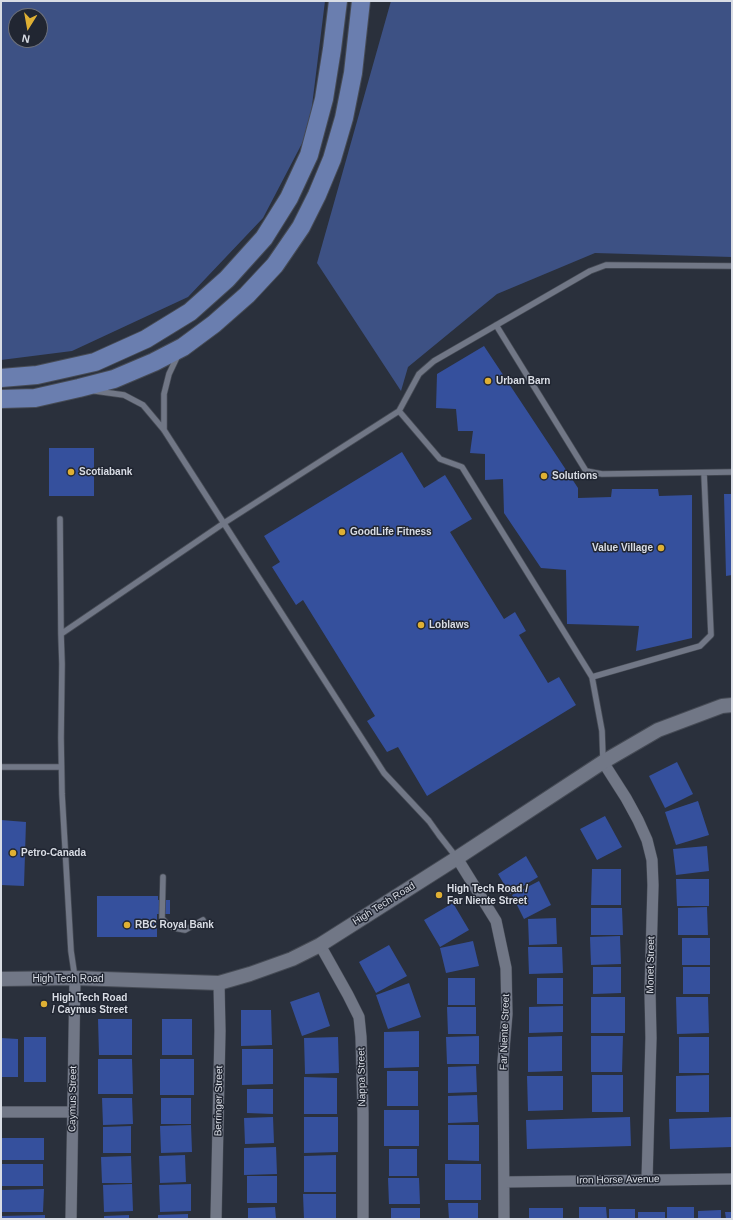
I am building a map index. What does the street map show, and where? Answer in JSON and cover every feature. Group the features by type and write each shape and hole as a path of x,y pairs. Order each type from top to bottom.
{"main road":[{"path":"1,378 37,375 95,362 146,339 190,312 227,280 264,238 289,198 309,155 324,99 338,1"},
{"path":"1,399 35,398 79,388 114,379 154,362 183,347 214,324 247,295 275,265 304,221 332,159 344,118 353,73 361,1"}],"street":[{"name":"High Tech Road","path":"1,979 75,978 219,983 292,959 320,945 457,858 603,762 658,730 722,706 732,705"},
{"name":"Monet Street","path":"603,762 638,820 648,840 652,860 653,885 650,992 651,1038 647,1180"},
{"name":"Far Niente Street","path":"457,858 496,921 506,968 507,1014 503,1068 504,1219"},
{"name":"Nappa Street","path":"320,945 359,1017 363,1105 363,1219"},
{"name":"Caymus Street","path":"71,1219 75,978"},
{"name":"Berringer Street","path":"216,1219 220,1031 219,983"},
{"path":"1,1112 73,1112"},
{"name":"Iron Horse Avenue","path":"504,1182 732,1179"}],"lane":[{"path":"61,634 224,523 399,411 419,374 434,361 590,271 606,265 732,266"},
{"path":"496,325 586,471 602,474 732,472"},
{"path":"164,430 164,394 169,374 183,347"},
{"path":"79,388 124,395 143,405 164,430 384,773 429,820 457,858"},
{"path":"399,411 440,459 462,467 592,677 602,731 603,762"},
{"path":"592,677 700,646 711,635 704,473"},
{"path":"60,519 62,664 61,768 71,947 75,978"},
{"path":"1,767 61,768"},
{"path":"163,877 162,918 167,924 174,928 185,930 203,920"}],"shaded area":[{"path":"1,1 325,1 309,130 263,218 188,297 72,351 1,360"},
{"path":"391,1 732,1 732,257 595,253 497,294 408,367 401,391 317,263"}],"building":[{"path":"484,346 578,488 578,498 611,497 612,489 658,489 659,496 692,495 692,638 636,651 639,626 567,624 566,570 541,568 504,513 503,479 485,480 485,454 470,453 473,431 458,431 456,409 436,408 437,374"},
{"name":"Scotiabank","path":"49,448 94,448 94,496 49,496"},
{"name":"Loblaws","path":"402,452 424,488 445,475 472,519 450,532 504,619 515,612 526,631 519,635 548,683 559,677 576,705 427,796 398,747 387,752 367,721 375,716 303,600 296,605 272,567 280,562 264,536"},
{"path":"724,494 732,494 732,575 726,576"},
{"path":"677,762 693,794 665,808 649,776"},
{"path":"698,801 709,835 676,845 665,812"},
{"path":"605,816 622,847 597,860 580,829"},
{"name":"Petro-Canada","path":"1,820 26,822 24,886 1,885"},
{"path":"707,846 709,871 676,875 673,849"},
{"path":"526,856 538,877 510,894 498,874"},
{"path":"592,869 621,869 621,905 591,905"},
{"path":"676,879 709,879 709,906 677,906"},
{"path":"539,881 551,905 524,919 512,895"},
{"name":"RBC Royal Bank","path":"97,896 158,896 158,900 170,900 170,914 157,914 157,937 97,937"},
{"path":"453,903 469,930 440,947 424,920"},
{"path":"707,907 708,935 678,935 678,908"},
{"path":"591,908 622,908 623,935 591,935"},
{"path":"556,918 557,944 529,945 528,919"},
{"path":"620,936 621,964 591,965 590,937"},
{"path":"682,938 710,938 710,965 682,965"},
{"path":"473,941 479,966 446,973 440,948"},
{"path":"389,945 407,976 376,993 359,962"},
{"path":"528,947 562,947 563,973 529,974"},
{"path":"593,967 621,967 621,993 593,994"},
{"path":"683,967 710,967 710,994 683,994"},
{"path":"448,978 475,978 475,1005 448,1005"},
{"path":"537,978 563,978 563,1004 537,1004"},
{"path":"409,983 421,1017 388,1029 376,995"},
{"path":"319,992 330,1026 302,1036 290,1002"},
{"path":"591,997 625,997 625,1033 591,1033"},
{"path":"676,997 708,997 709,1033 677,1034"},
{"path":"563,1006 563,1032 529,1033 529,1007"},
{"path":"447,1007 476,1007 476,1034 448,1034"},
{"path":"241,1010 271,1010 272,1045 241,1046"},
{"path":"98,1019 132,1019 132,1055 99,1055"},
{"path":"162,1019 192,1019 192,1055 162,1055"},
{"path":"419,1031 419,1067 384,1068 384,1032"},
{"path":"479,1036 479,1064 447,1064 446,1037"},
{"path":"562,1036 562,1071 528,1072 528,1037"},
{"path":"591,1036 623,1036 622,1072 591,1072"},
{"path":"24,1037 46,1037 46,1082 24,1082"},
{"path":"338,1037 339,1073 305,1074 304,1038"},
{"path":"679,1037 709,1037 709,1073 679,1073"},
{"path":"1,1038 18,1039 18,1077 1,1077"},
{"path":"242,1049 273,1049 273,1084 242,1085"},
{"path":"98,1059 132,1059 133,1094 98,1094"},
{"path":"160,1059 194,1059 194,1095 160,1095"},
{"path":"476,1066 477,1092 448,1093 448,1067"},
{"path":"387,1071 418,1071 418,1106 387,1106"},
{"path":"592,1075 623,1075 623,1112 592,1112"},
{"path":"709,1075 709,1112 676,1112 676,1076"},
{"path":"527,1076 563,1076 563,1110 528,1111"},
{"path":"304,1077 337,1078 337,1114 304,1114"},
{"path":"247,1089 273,1089 273,1114 247,1113"},
{"path":"477,1095 478,1122 448,1123 448,1096"},
{"path":"102,1098 132,1098 133,1124 103,1125"},
{"path":"161,1098 191,1098 191,1124 161,1124"},
{"path":"384,1110 419,1110 419,1146 384,1146"},
{"path":"273,1117 274,1143 245,1144 244,1118"},
{"path":"304,1117 338,1117 338,1152 304,1153"},
{"path":"630,1117 631,1146 527,1149 526,1120"},
{"path":"732,1117 732,1147 670,1149 669,1119"},
{"path":"191,1125 192,1152 161,1153 160,1126"},
{"path":"448,1125 479,1125 479,1161 448,1160"},
{"path":"131,1126 131,1153 103,1153 103,1127"},
{"path":"2,1138 44,1138 44,1160 2,1160"},
{"path":"276,1147 277,1174 244,1175 244,1148"},
{"path":"389,1149 417,1149 417,1176 389,1176"},
{"path":"185,1155 186,1182 160,1183 159,1156"},
{"path":"336,1155 336,1192 304,1192 304,1156"},
{"path":"131,1156 132,1183 102,1183 101,1157"},
{"path":"1,1164 43,1164 43,1186 1,1186"},
{"path":"445,1164 481,1164 481,1200 445,1200"},
{"path":"247,1176 277,1176 277,1203 247,1203"},
{"path":"388,1178 419,1178 420,1204 389,1204"},
{"path":"132,1184 133,1211 104,1212 103,1185"},
{"path":"191,1184 191,1211 160,1212 159,1185"},
{"path":"44,1189 43,1212 1,1212 1,1190"},
{"path":"303,1194 336,1194 336,1219 304,1219"},
{"path":"448,1203 478,1203 478,1219 449,1219"},
{"path":"275,1207 276,1219 248,1219 248,1208"},
{"path":"579,1207 606,1207 607,1219 579,1219"},
{"path":"667,1207 694,1207 694,1219 667,1219"},
{"path":"391,1208 420,1208 420,1219 391,1219"},
{"path":"529,1208 563,1208 563,1219 529,1219"},
{"path":"609,1209 635,1209 635,1219 609,1219"},
{"path":"721,1210 721,1219 698,1219 698,1211"},
{"path":"638,1212 665,1212 665,1219 638,1219"},
{"path":"725,1212 732,1212 732,1219 726,1219"},
{"path":"188,1214 188,1219 158,1219 158,1215"},
{"path":"45,1215 45,1219 2,1219 2,1216"},
{"path":"129,1215 129,1219 104,1219 104,1216"}],"place":[{"name":"Urban Barn","path":"488,381"},
{"name":"Scotiabank","path":"71,472"},
{"name":"Solutions","path":"544,476"},
{"name":"GoodLife Fitness","path":"342,532"},
{"name":"Value Village","path":"661,548"},
{"name":"Loblaws","path":"421,625"},
{"name":"Petro-Canada","path":"13,853"},
{"name":"High Tech Road / Far Niente Street","path":"439,895"},
{"name":"RBC Royal Bank","path":"127,925"},
{"name":"High Tech Road / Caymus Street","path":"44,1004"}]}
